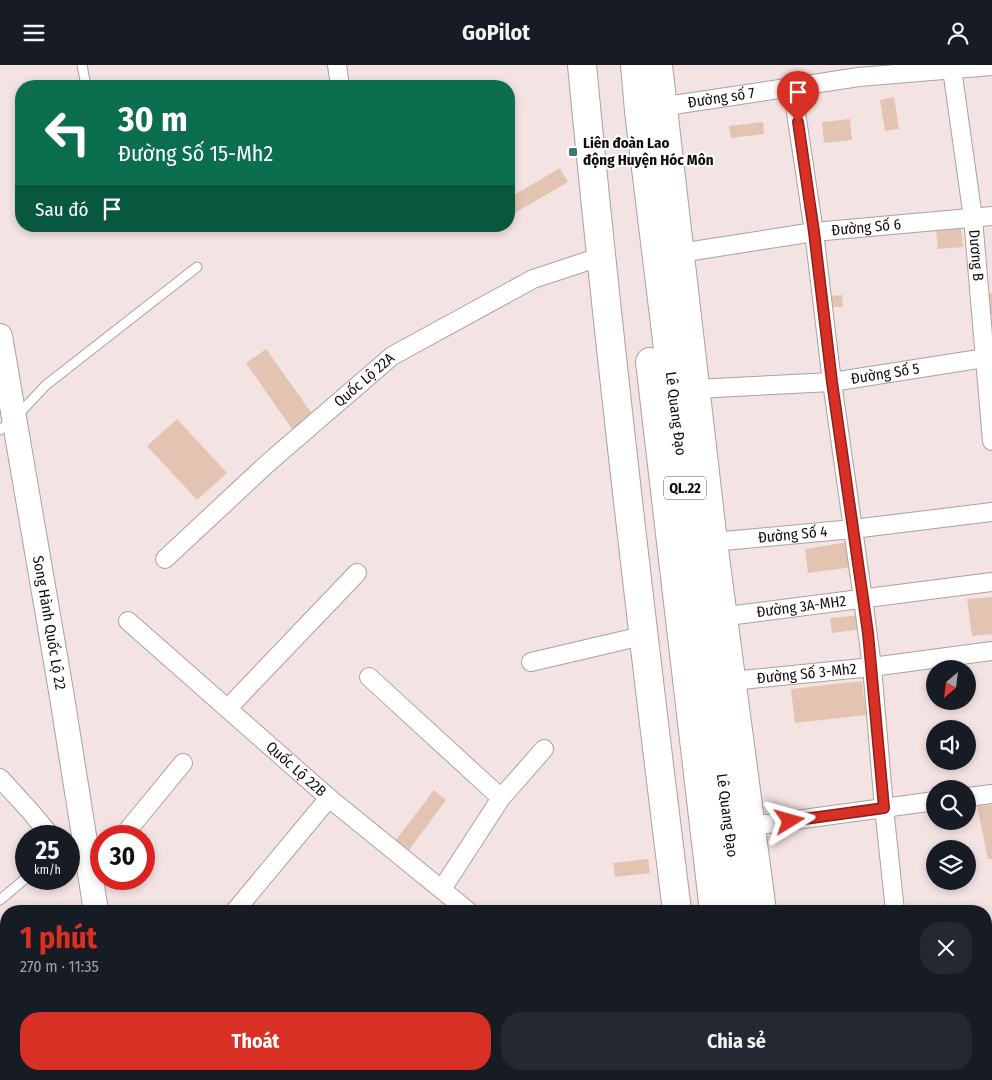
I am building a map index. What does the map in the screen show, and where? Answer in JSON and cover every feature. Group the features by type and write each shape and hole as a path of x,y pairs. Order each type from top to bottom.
{"highway":[{"path":"582,65 600,257 642,637 677,905"},
{"name":"Lê Quang Đạo","path":"616,65 713,905"},
{"name":"Lê Quang Đạo","path":"635,65 650,108 680,253 713,542 712,618"},
{"name":"Lê Quang Đạo","path":"658,65 650,108 721,682 740,905"},
{"name":"Lê Quang Đạo","path":"721,682 752,826 761,905"}],"street":[{"path":"337,65 339,80"},
{"path":"952,69 992,66"},
{"name":"Đường số 7","path":"650,108 792,86 858,71 924,68 952,69"},
{"name":"Dương B","path":"952,69 973,218 988,357 992,441"},
{"path":"792,86 814,232 832,382 872,667 884,808 895,905"},
{"name":"Đường Số 6","path":"680,253 814,232 992,216"},
{"name":"Quốc Lộ 22A","path":"165,559 268,463 392,356 533,279 600,257"},
{"name":"Song Hành Quốc Lộ 22","path":"0,336 7,424 60,691 86,862 95,905"},
{"name":"Đường Số 5","path":"695,389 832,382 988,357"},
{"name":"Đường Số 4","path":"713,542 853,529 992,512"},
{"path":"228,708 357,573"},
{"name":"Đường 3A-MH2","path":"712,618 992,582"},
{"name":"Quốc Lộ 22B","path":"128,621 329,798 461,905"},
{"path":"531,662 642,637"},
{"name":"Đường Số 3-Mh2","path":"721,682 872,667 992,651"},
{"path":"369,677 501,798"},
{"path":"442,889 501,798 544,749"},
{"path":"132,825 183,763"},
{"path":"0,778 42,825"},
{"path":"976,796 992,794"},
{"path":"240,905 329,798"},
{"path":"752,826 926,802"}],"lane":[{"path":"82,65 85,80"},
{"path":"7,424 46,385 197,267"},
{"path":"0,900 15,887"}],"building":[{"path":"894,97 899,129 885,131 880,100"},
{"path":"850,119 852,140 824,143 822,122"},
{"path":"763,122 764,134 731,138 729,126"},
{"path":"560,168 568,182 515,213 515,194"},
{"path":"961,228 963,247 938,249 936,231"},
{"path":"992,293 992,315 989,316 986,294"},
{"path":"842,295 843,307 831,307 830,296"},
{"path":"266,349 313,415 292,429 246,363"},
{"path":"177,419 227,473 197,500 147,446"},
{"path":"849,542 853,567 808,573 805,549"},
{"path":"992,597 992,634 972,636 967,599"},
{"path":"860,615 862,629 832,633 830,618"},
{"path":"862,681 866,715 795,723 791,689"},
{"path":"434,790 446,800 409,850 396,840"},
{"path":"992,805 992,859 988,859 977,806"},
{"path":"648,859 650,873 615,877 613,863"}],"place":[{"name":"Liên đoàn Lao động Huyện Hóc Môn","path":"573,152"}],"route":[{"path":"790,821 884,808 868,633 832,382 814,232 798,122"}]}
